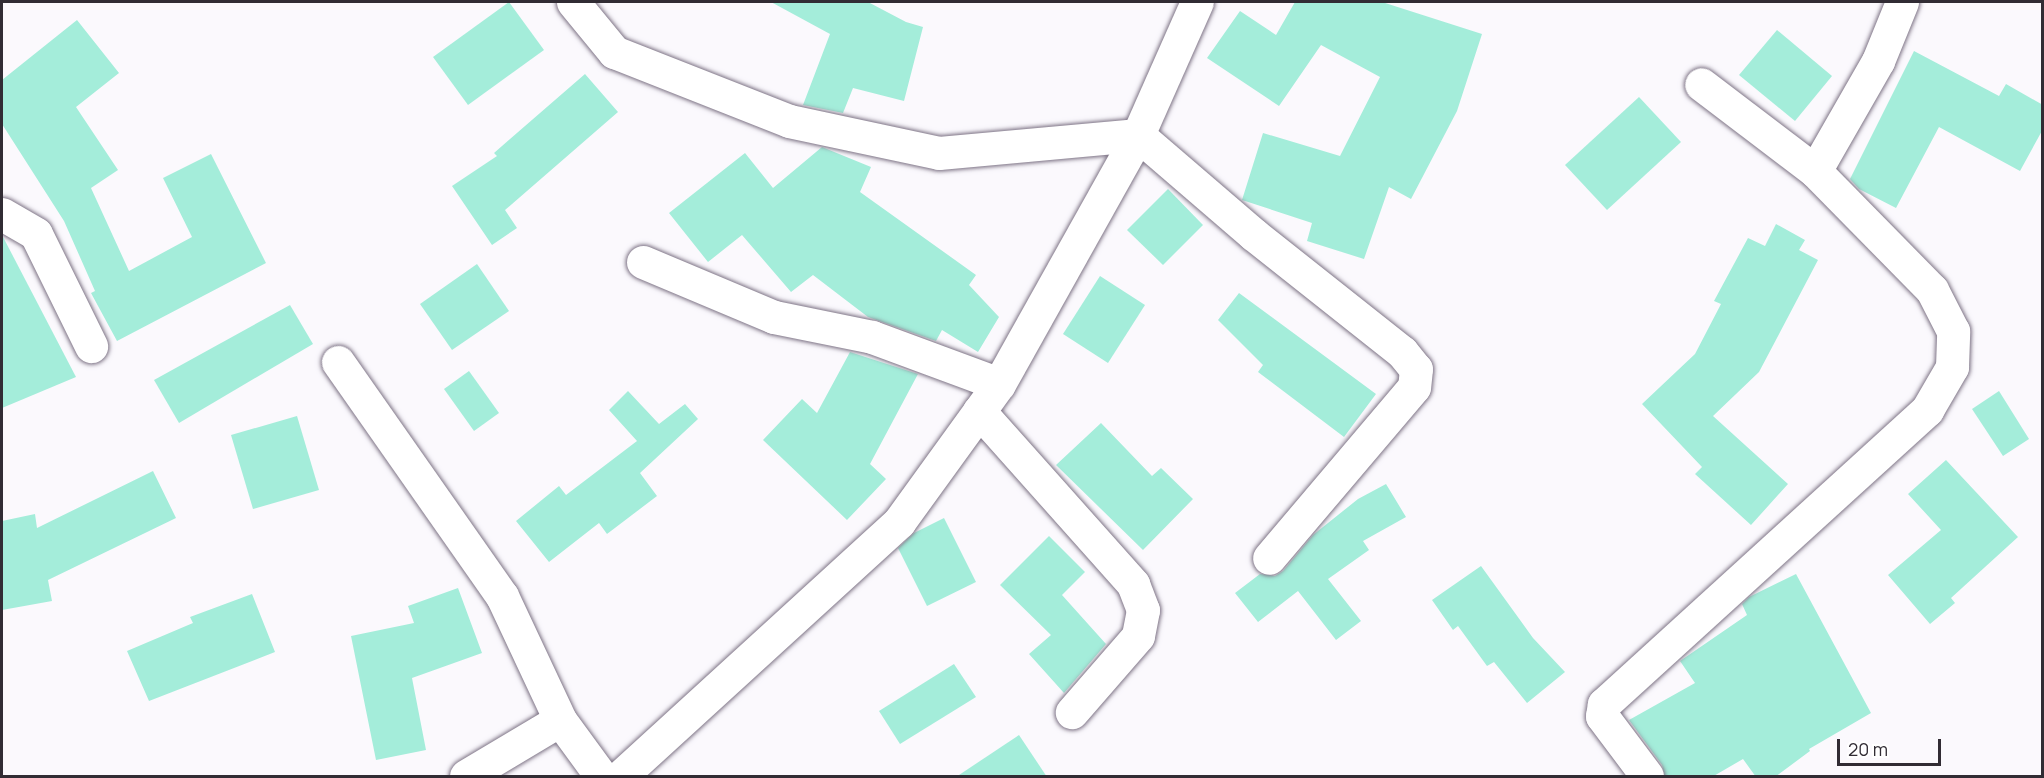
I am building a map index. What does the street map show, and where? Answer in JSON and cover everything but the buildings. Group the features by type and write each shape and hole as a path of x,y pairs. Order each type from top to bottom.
{"street":[{"path":"573,2 614,52 789,121 939,153 1138,135 1253,234 1402,352 1416,369 1414,387 1269,558"},
{"path":"621,777 899,522 999,384 1138,135 1197,2"},
{"path":"1815,171 1878,61 1902,2"},
{"path":"1647,777 1602,716 1604,704 1927,410 1952,367 1953,331 1932,290 1815,171 1701,84"},
{"path":"2,214 36,234 91,346"},
{"path":"644,262 774,317 872,337 999,384"},
{"path":"338,362 502,596 560,720 601,777"},
{"path":"979,411 1132,584 1143,610 1138,636 1072,712"},
{"path":"466,777 560,720"}]}
